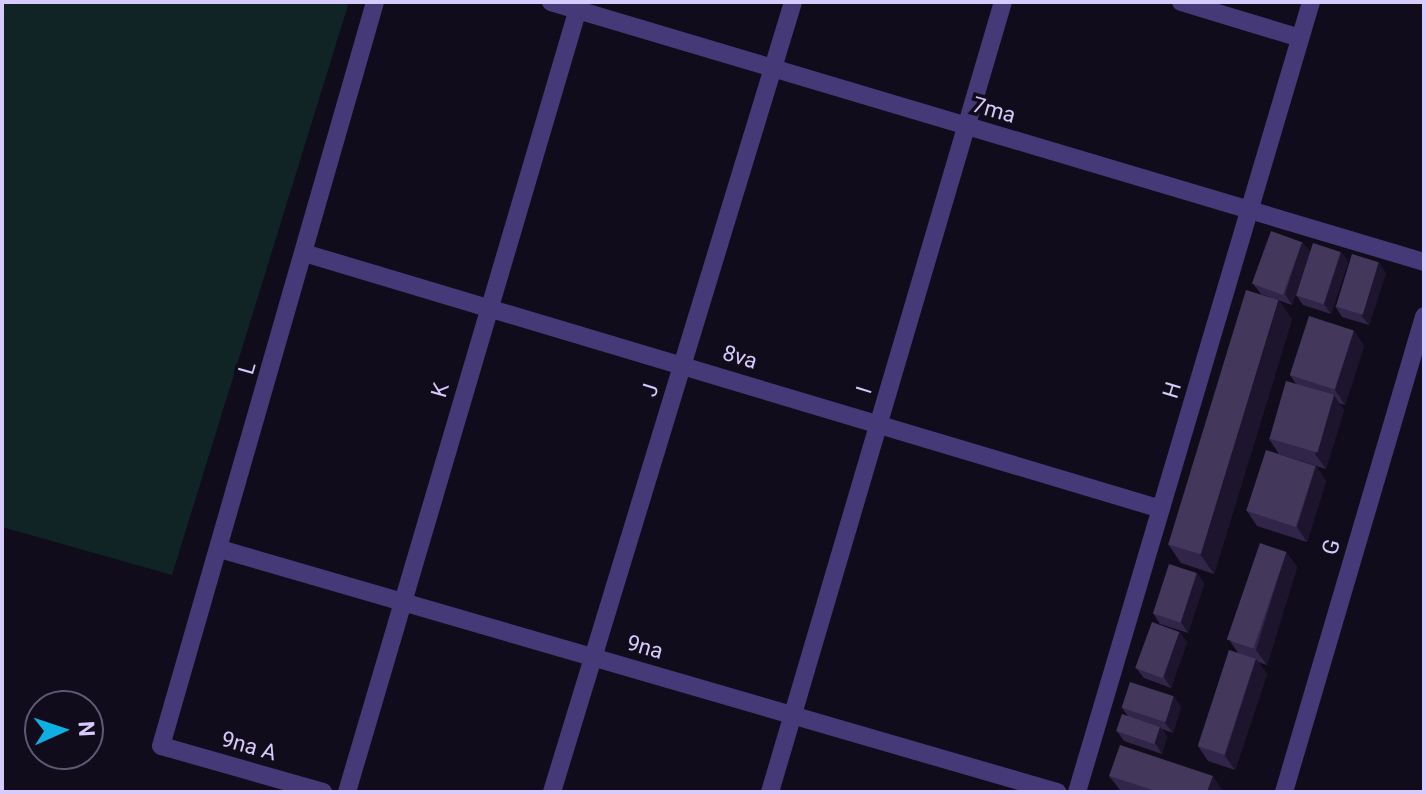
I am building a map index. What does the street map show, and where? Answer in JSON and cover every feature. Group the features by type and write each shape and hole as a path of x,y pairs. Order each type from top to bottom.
{"street":[{"name":"L","path":"161,746 375,2"},
{"name":"7ma","path":"551,2 579,6 773,70 1424,262"},
{"name":"J","path":"552,792 793,2"},
{"name":"I","path":"770,792 1003,2"},
{"path":"1181,2 1300,38"},
{"name":"H","path":"1077,792 1252,212 1311,2"},
{"name":"K","path":"347,792 579,6"},
{"name":"8va","path":"304,253 491,305 1161,509"},
{"name":"G","path":"1284,792 1424,316"},
{"name":"9na","path":"220,549 404,599 1057,792"},
{"name":"9na A","path":"161,746 323,792"}],"green space":[{"path":"2,2 349,2 172,575 2,527"}],"building":[{"path":"1271,231 1302,242 1283,295 1252,284"},
{"path":"1313,243 1341,252 1324,304 1296,295"},
{"path":"1352,254 1379,262 1363,315 1336,307"},
{"path":"1246,290 1279,300 1201,554 1168,544"},
{"path":"1309,316 1354,331 1335,389 1290,375"},
{"path":"1286,381 1334,395 1318,452 1269,439"},
{"path":"1266,450 1315,466 1296,527 1246,511"},
{"path":"1260,543 1286,552 1253,649 1227,639"},
{"path":"1169,564 1197,573 1181,622 1153,613"},
{"path":"1152,622 1179,632 1162,678 1135,668"},
{"path":"1229,650 1256,659 1224,755 1198,746"},
{"path":"1130,682 1174,696 1165,722 1122,708"},
{"path":"1122,714 1160,727 1154,744 1116,731"},
{"path":"1120,745 1213,776 1207,792 1159,792 1109,776"}]}
